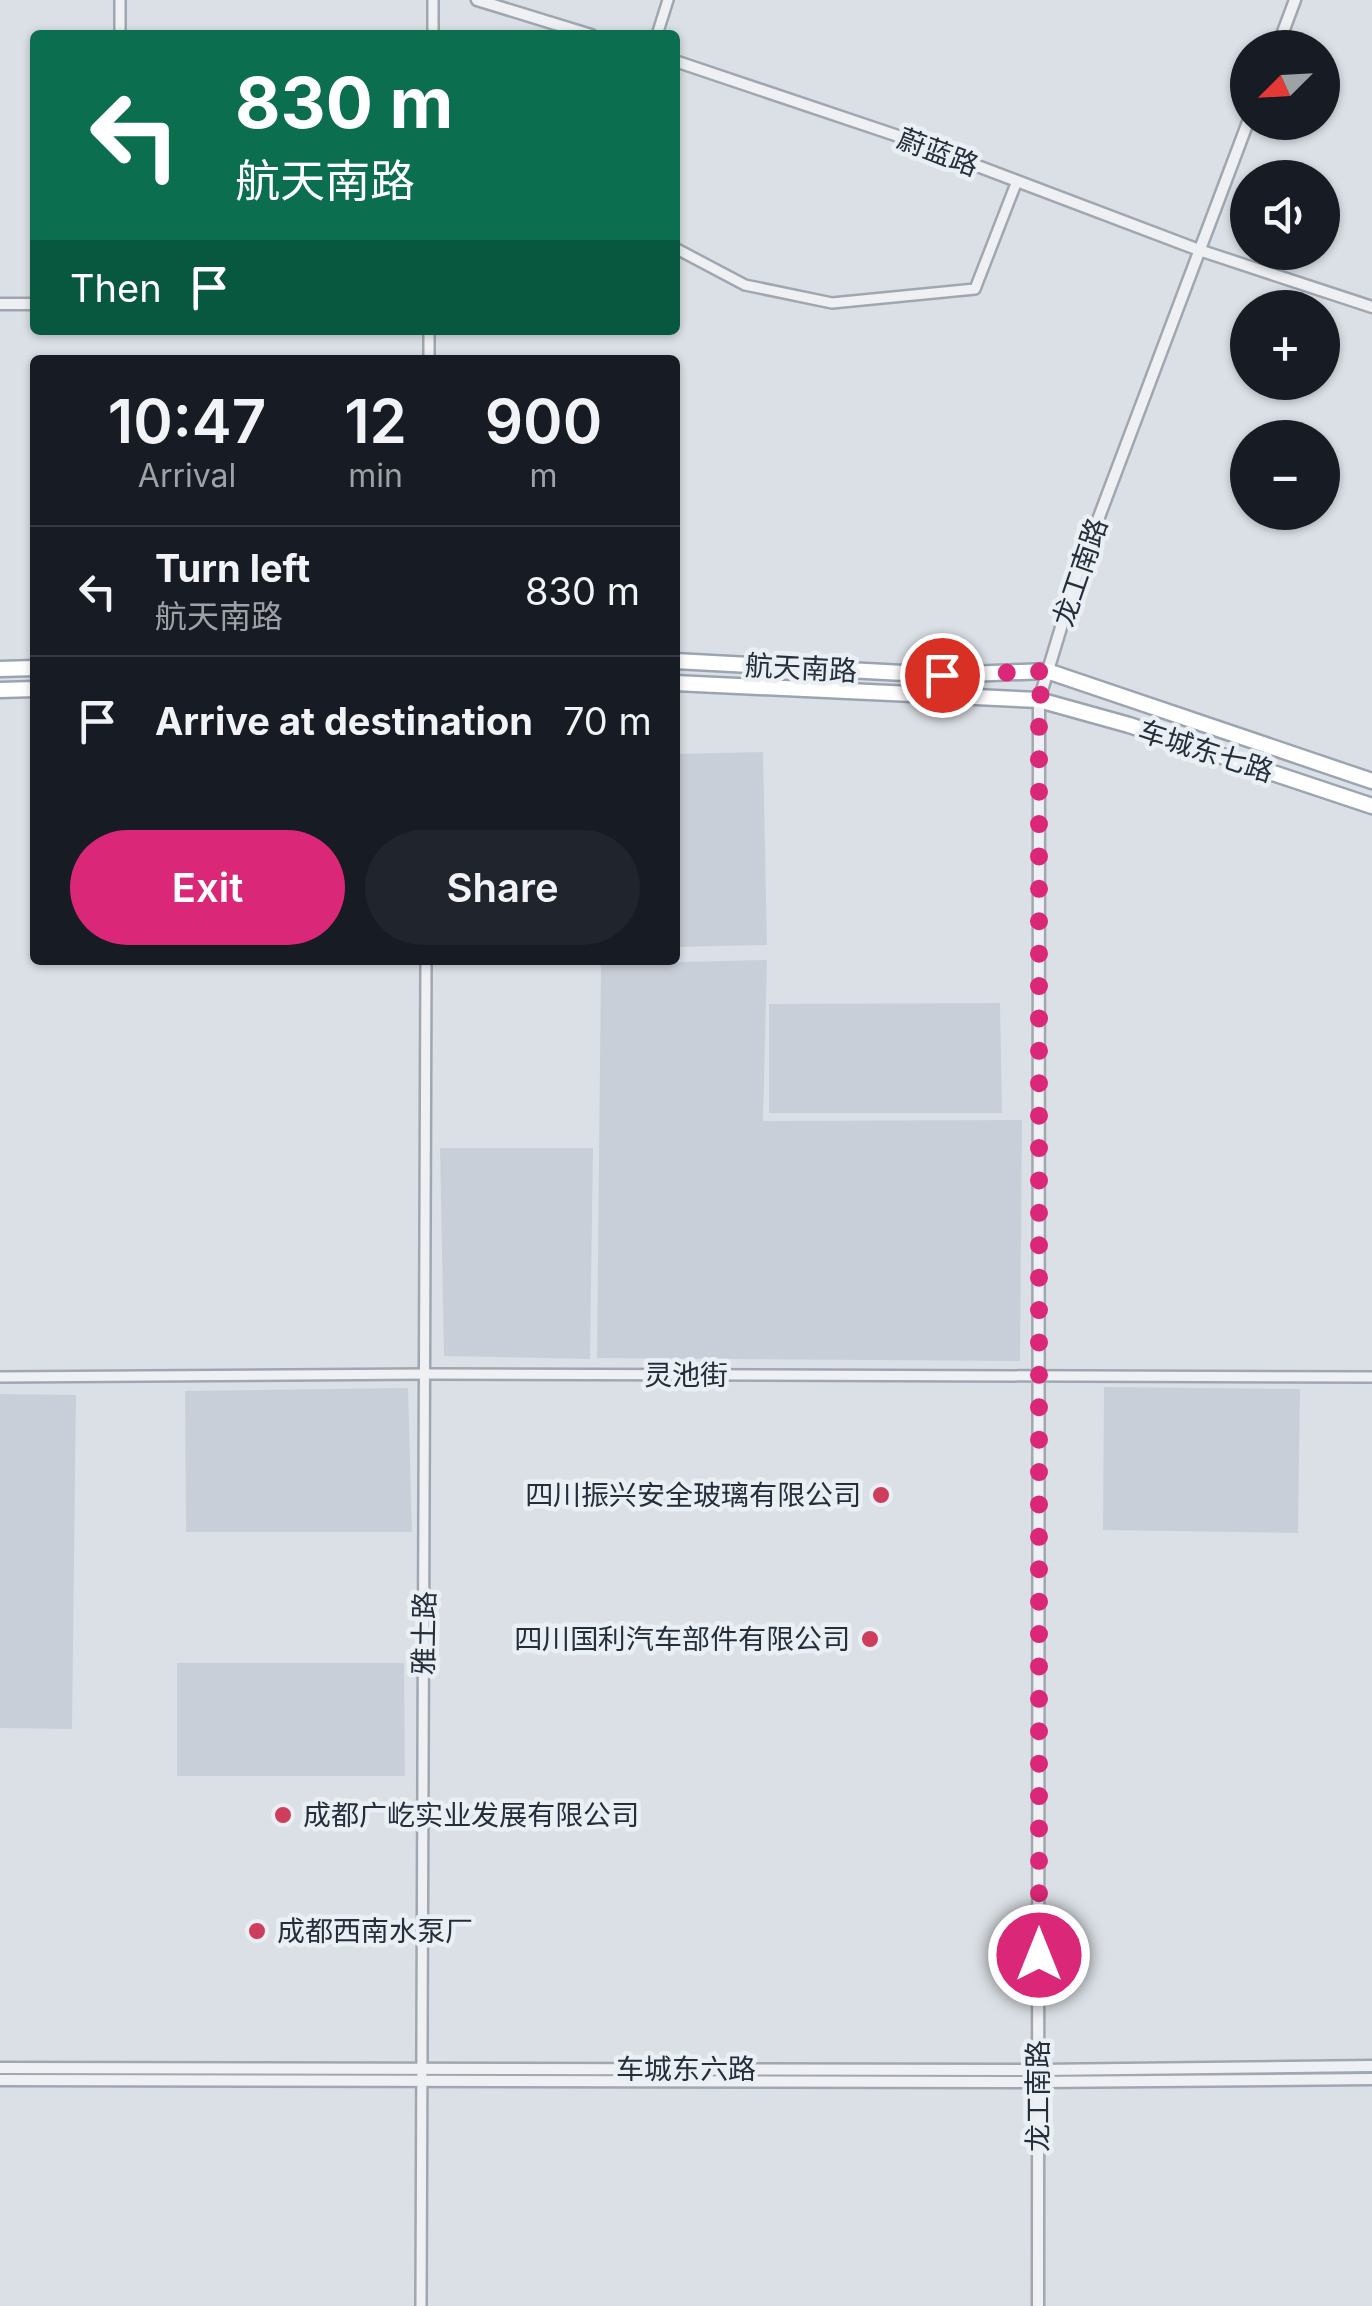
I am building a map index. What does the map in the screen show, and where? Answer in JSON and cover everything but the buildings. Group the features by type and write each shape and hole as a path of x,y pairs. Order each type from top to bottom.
{"main road":[{"name":"航天南路","path":"680,662 942,675 1047,671"},
{"path":"0,669 30,668"},
{"name":"车城东七路","path":"1047,671 1372,781"},
{"name":"航天南路","path":"680,683 1039,700"},
{"path":"0,690 30,688"},
{"name":"车城东七路","path":"1039,700 1129,725 1372,806"}],"street":[{"path":"120,0 120,30"},
{"path":"433,0 433,30"},
{"path":"477,0 558,30"},
{"path":"658,30 668,0"},
{"path":"1284,30 1295,0"},
{"name":"蔚蓝路","path":"680,62 901,137 1200,250 1372,307"},
{"name":"龙工南路","path":"1038,2306 1039,700 1076,578 1241,140"},
{"path":"680,251 745,285 832,303 976,289 1017,181"},
{"path":"0,304 30,304"},
{"name":"雅土路","path":"421,2306 426,965"},
{"name":"灵池街","path":"0,1377 1372,1377"},
{"name":"车城东六路","path":"1038,2076 1372,2066"},
{"name":"车城东六路","path":"0,2068 1372,2079"},
{"name":"车城东六路","path":"0,2080 420,2074"}],"shaded area":[{"path":"763,752 767,945 680,947 680,754"},
{"path":"767,960 763,1121 1022,1120 1020,1361 597,1358 601,965"},
{"path":"1000,1003 1002,1113 769,1113 769,1004"},
{"path":"440,1148 593,1148 590,1359 444,1356"},
{"path":"1104,1387 1300,1389 1298,1533 1103,1530"},
{"path":"408,1388 412,1532 186,1532 185,1391"},
{"path":"0,1394 76,1395 72,1729 0,1728"},
{"path":"177,1663 404,1663 405,1776 177,1776"}],"place":[{"name":"四川振兴安全玻璃有限公司","path":"881,1495"},
{"name":"四川国利汽车部件有限公司","path":"870,1639"},
{"name":"成都广屹实业发展有限公司","path":"283,1815"},
{"name":"成都西南水泵厂","path":"257,1931"}],"route":[{"path":"942,675 1047,671 1039,700 1039,1955"}]}
